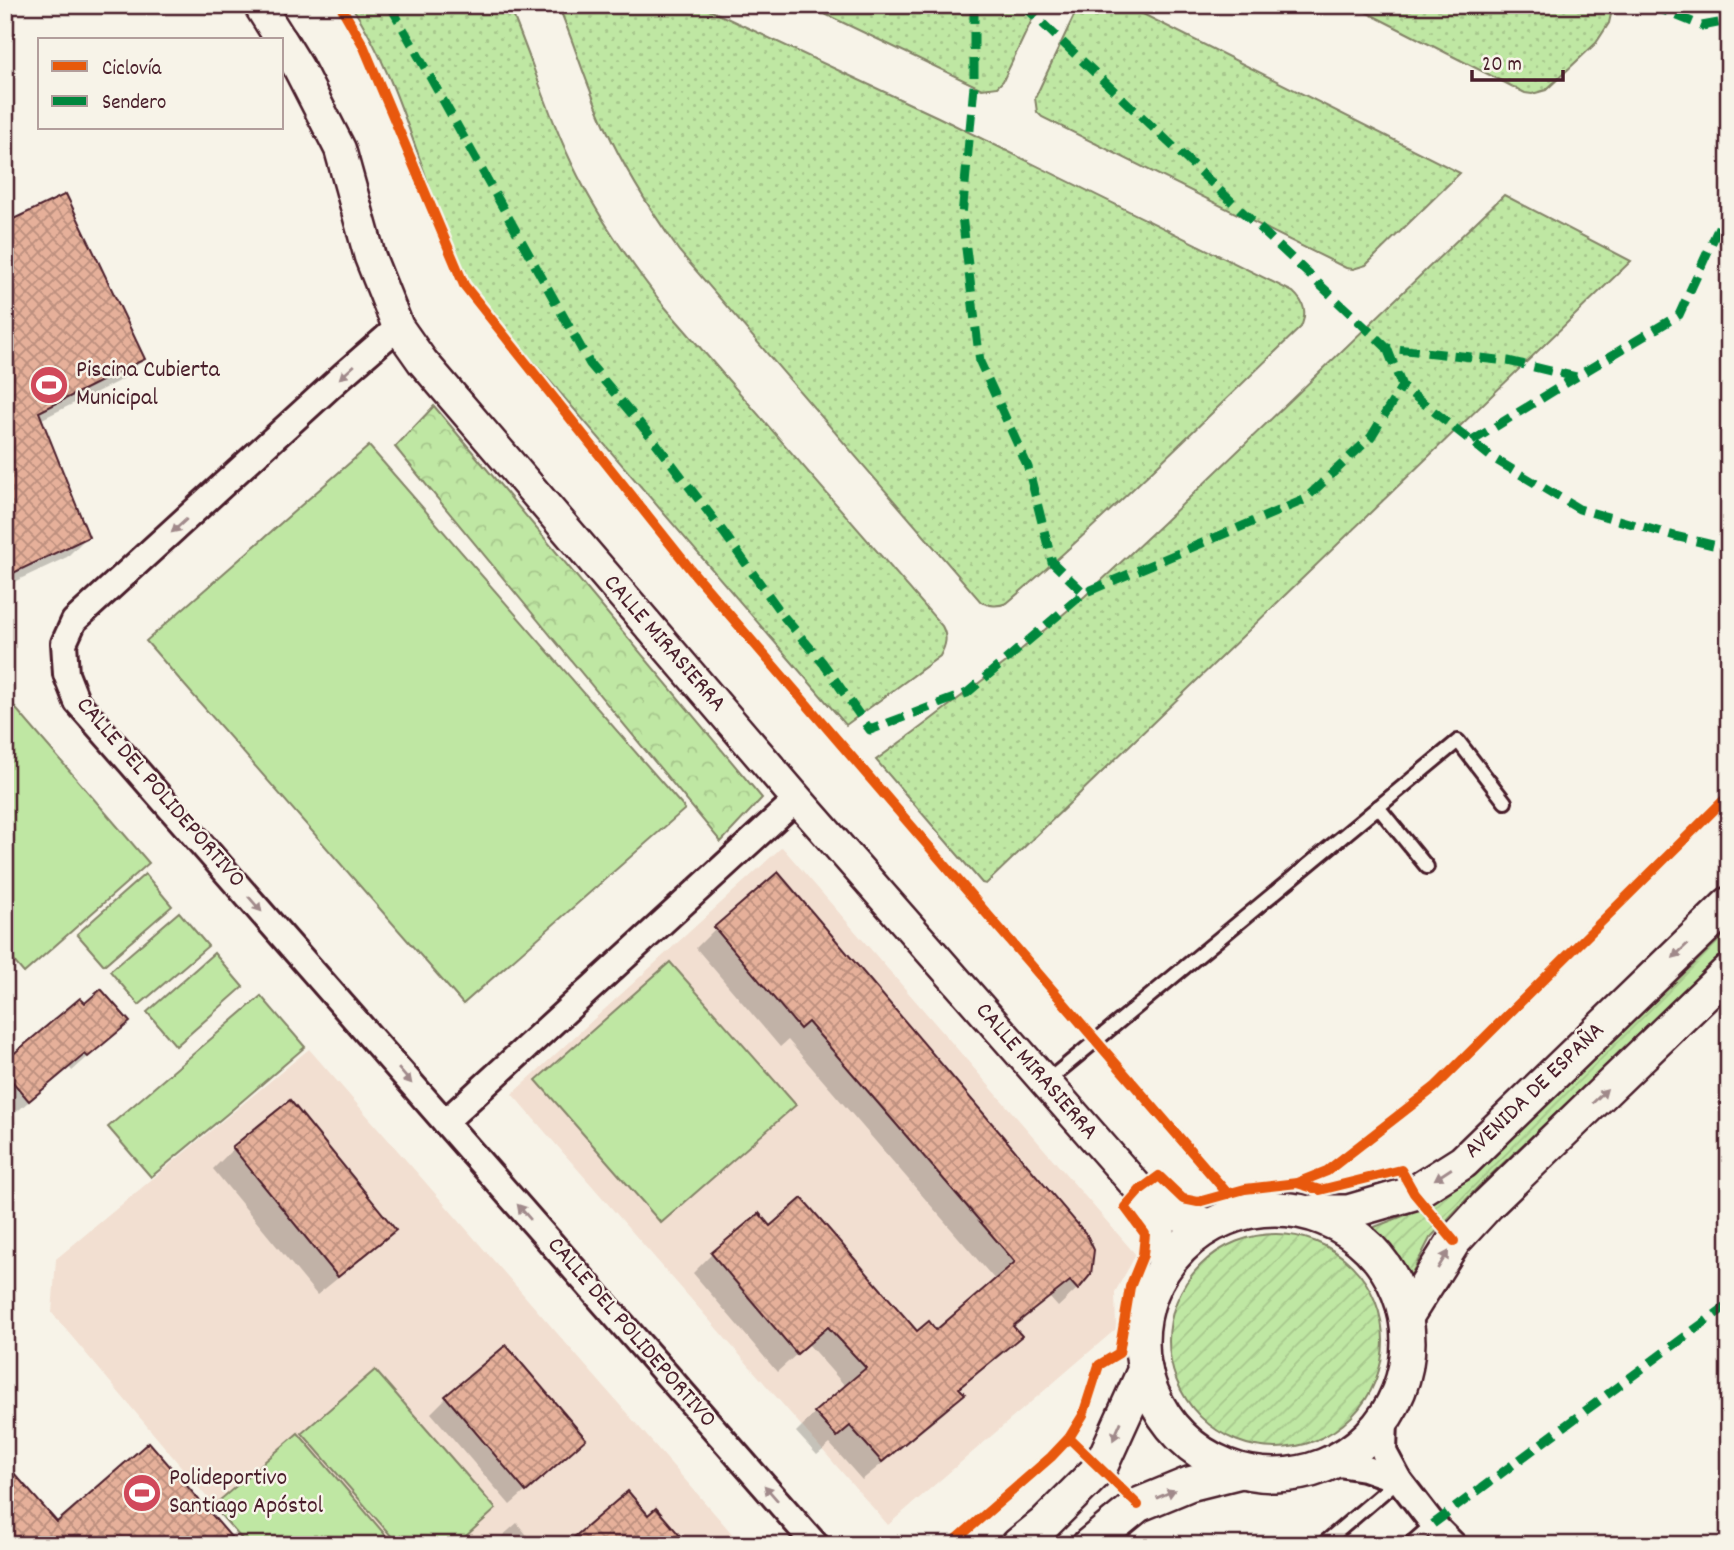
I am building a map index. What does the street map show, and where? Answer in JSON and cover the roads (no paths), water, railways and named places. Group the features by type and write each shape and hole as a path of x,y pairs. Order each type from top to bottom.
{"main road":[{"name":"AVENIDA DE ESPAÑA","path":"1307,1212 1348,1212 1414,1193 1463,1162 1729,904"},
{"name":"AVENIDA DE ESPAÑA","path":"1406,1317 1454,1241 1488,1204 1729,971"},
{"path":"1274,1208 1307,1212 1342,1227 1372,1250 1394,1281 1406,1317 1407,1362 1398,1394 1385,1419 1361,1445 1332,1463 1302,1473 1272,1476 1241,1471 1197,1450 1163,1414 1145,1369 1142,1334 1149,1300 1164,1268 1184,1244 1211,1225 1241,1212 1274,1208"},
{"path":"1017,1545 1045,1522 1100,1468 1145,1369"},
{"path":"1089,1545 1138,1505 1189,1484 1241,1471"}],"street":[{"name":"CALLE MIRASIERRA","path":"259,5 279,38"},
{"name":"CALLE MIRASIERRA","path":"284,46 298,67 340,149 370,257 398,327 422,361 797,799 1140,1190 1179,1216 1211,1225"},
{"name":"CALLE DEL POLIDEPORTIVO","path":"398,327 74,621 64,643 66,674 77,702 816,1545"},
{"path":"445,1122 797,799"},
{"name":"CALLE MIRASIERRA","path":"1140,1190 1160,1234 1164,1268"},
{"path":"1385,1419 1384,1452 1399,1480 1433,1524 1454,1545"},
{"path":"1332,1463 1364,1468 1399,1480"}],"lane":[{"path":"1046,1082 1458,741 1505,802"},
{"path":"1378,807 1427,867"},
{"path":"1322,1545 1399,1480"},
{"path":"1409,1545 1433,1524"}],"place":[{"name":"Piscina Cubierta Municipal","path":"49,385"},
{"name":"Polideportivo Santiago Apóstol","path":"142,1493"}]}
